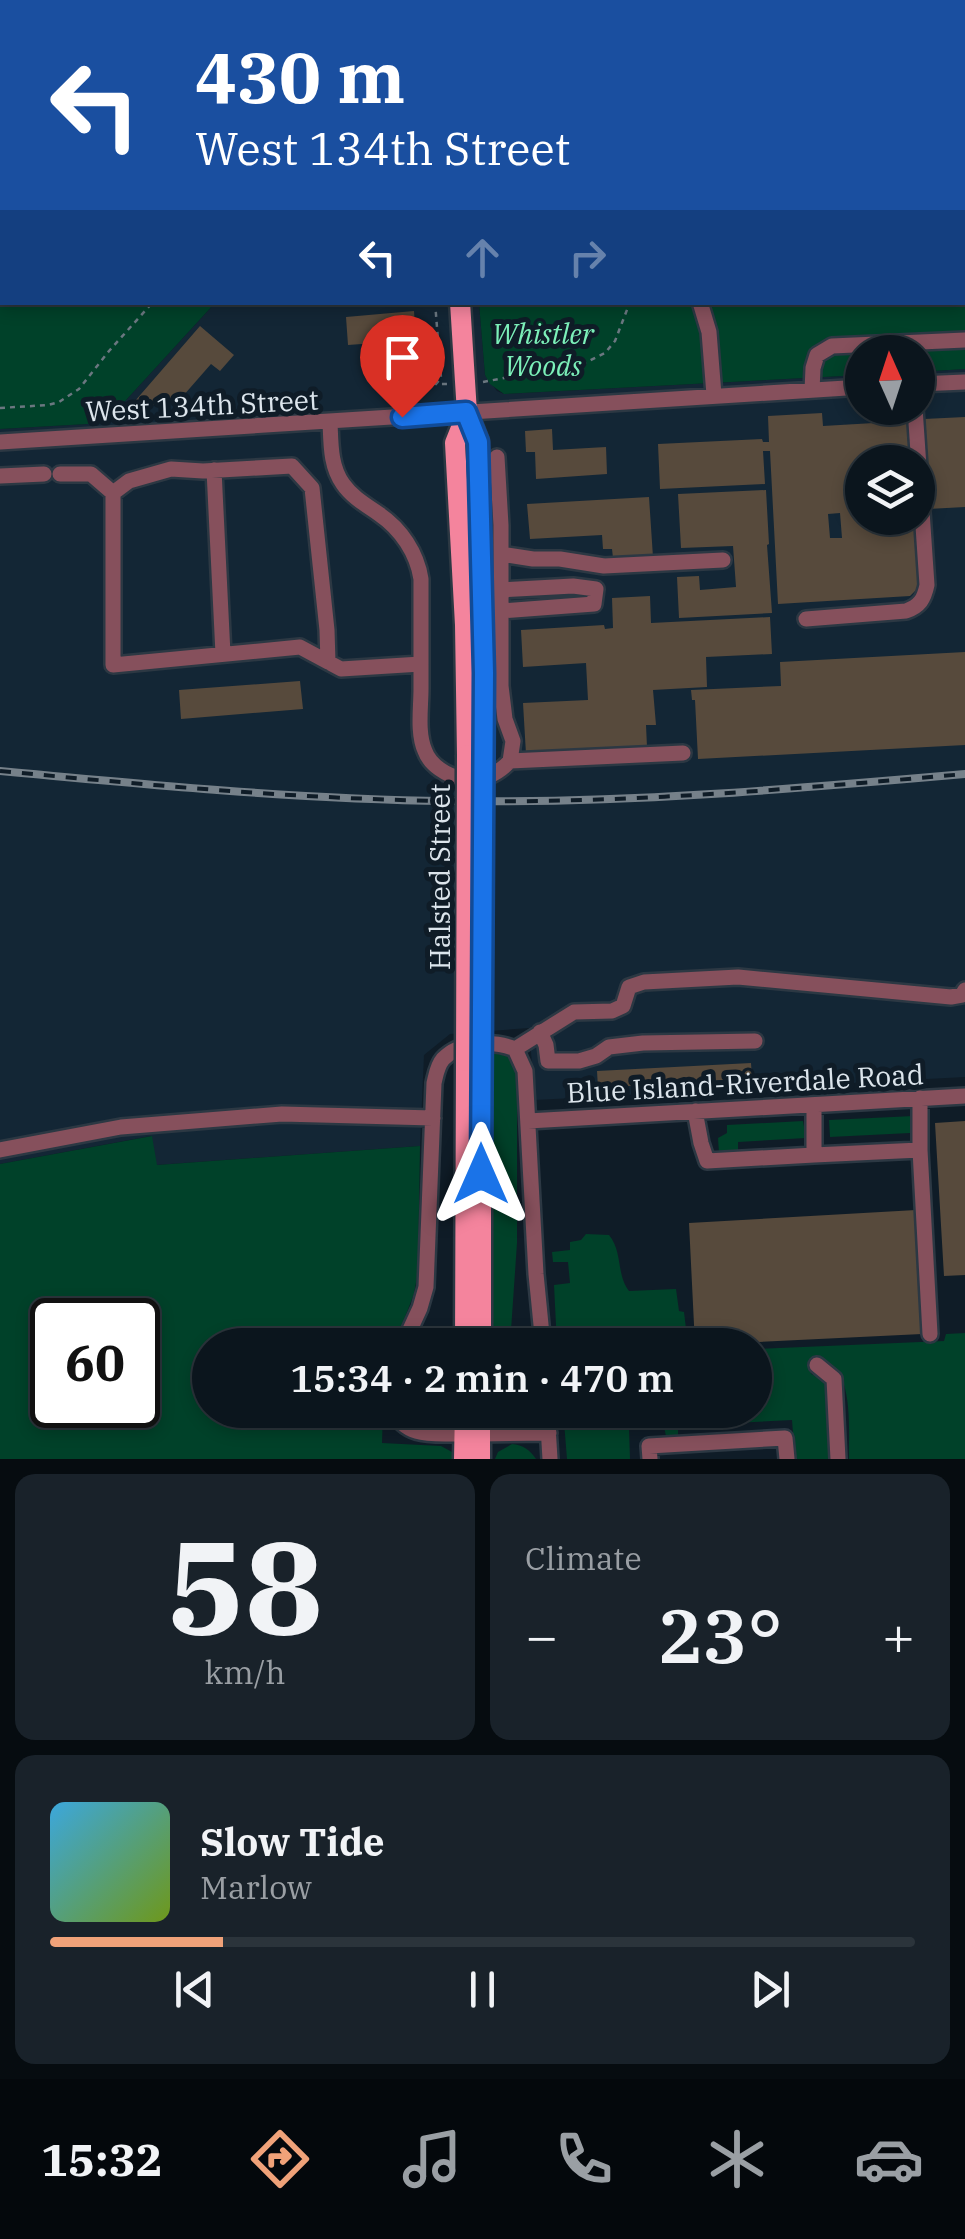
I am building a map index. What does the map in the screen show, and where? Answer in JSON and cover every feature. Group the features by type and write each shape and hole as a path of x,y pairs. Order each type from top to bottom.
{"main road":[{"name":"Halsted Street","path":"460,305 466,412 478,442 482,532 465,1328"},
{"name":"Halsted Street","path":"473,1060 481,1328"},
{"path":"470,1428 480,1459"},
{"path":"464,1459 474,1428"}],"street":[{"path":"701,305 709,332 714,395"},
{"path":"812,390 816,354 832,346 965,340"},
{"path":"935,383 965,382"},
{"name":"West 134th Street","path":"0,442 845,388"},
{"path":"330,422 335,468 343,485 396,529 418,564 422,740 432,762 456,778 496,774 510,761 513,741 502,704 498,457"},
{"path":"806,619 906,611 923,600 927,585 916,425"},
{"path":"113,493 129,481 171,469 292,466 312,488 328,662"},
{"path":"214,470 223,654"},
{"path":"0,476 91,474 113,493 112,665 300,647 341,669 421,664"},
{"path":"501,554 604,566 723,560"},
{"path":"501,590 574,586 596,589 594,604 501,611"},
{"path":"510,761 682,754"},
{"path":"515,1049 574,1012 612,1011 624,1006 629,987 644,982 738,977 951,998 965,990"},
{"path":"540,1032 548,1061"},
{"path":"525,1071 548,1061 579,1061 609,1047 756,1041"},
{"path":"411,1328 426,1287 435,1078 442,1060 463,1047 482,1044 515,1049 525,1071 541,1328"},
{"name":"Blue Island-Riverdale Road","path":"528,1121 965,1096"},
{"path":"920,1098 930,1334"},
{"path":"814,1104 814,1155"},
{"path":"696,1111 707,1161 920,1150"},
{"path":"0,1150 121,1127 282,1114 433,1118"},
{"path":"817,1365 834,1379 838,1459"},
{"path":"406,1428 426,1434 549,1434"},
{"path":"549,1428 550,1459"},
{"path":"650,1459 649,1446 696,1451 786,1438 787,1459"}],"path":[{"path":"0,408 48,405 79,390 150,305"},
{"path":"435,305 441,378 436,384"},
{"path":"486,382 586,362 605,353 615,341 629,305"}],"shaded area":[{"path":"213,305 479,305 485,375 504,394 845,376 845,425 935,425 935,371 965,369 965,1077 535,1100 529,1028 450,1034 424,1055 420,1146 156,1165 151,1136 0,1164 0,429 105,423"}],"green space":[{"path":"0,305 213,305 105,423 0,429"},
{"name":"Whistler Woods","path":"479,305 965,305 965,369 935,371 935,335 845,335 845,376 504,394 485,375"},
{"path":"494,1052 508,1057 517,1070 517,1243 511,1328 492,1328"},
{"path":"914,1116 910,1133 830,1137 829,1120"},
{"path":"803,1121 806,1138 738,1142 738,1153 719,1153 718,1138 727,1133 727,1125"},
{"path":"152,1136 157,1165 420,1146 418,1271 401,1328 192,1328 192,1428 382,1428 382,1443 441,1446 452,1452 453,1459 0,1459 0,1164"},
{"path":"586,1234 609,1235 629,1291 676,1289 686,1328 556,1328 554,1285 570,1283 568,1262 553,1262 552,1252 570,1250 570,1242 581,1240"},
{"path":"965,1333 965,1459 849,1459 849,1413 843,1381 825,1361 810,1360 811,1374 822,1378 826,1386 830,1459 795,1459 792,1420 772,1421 772,1348 944,1341 946,1334"},
{"path":"564,1428 629,1428 630,1459 567,1459"},
{"path":"664,1428 678,1428 678,1436 666,1436"},
{"path":"512,1444 526,1448 536,1459 495,1459 498,1452"}],"building":[{"path":"414,311 416,340 348,345 346,317"},
{"path":"200,326 234,355 220,371 211,364 176,404 169,398 166,403 142,407 135,401"},
{"path":"822,413 823,426 908,425 910,445 845,445 845,535 916,535 919,587 910,596 778,604 770,451 763,451 765,484 660,489 658,444 762,439 769,442 768,416","holes":["840,513 842,538 830,538 828,514"]},
{"path":"965,417 965,507 935,509 935,445 925,445 924,425 935,425 935,418"},
{"path":"552,429 553,450 606,447 607,474 536,479 535,452 526,452 525,431"},
{"path":"766,490 772,613 679,618 677,577 699,576 700,590 736,587 733,546 681,548 678,494"},
{"path":"649,497 653,557 613,558 612,549 603,549 602,535 530,539 527,504"},
{"path":"650,596 651,623 770,617 772,654 706,657 707,687 653,690 656,725 646,725 647,747 526,754 523,703 588,700 586,663 523,667 521,630 604,625 605,629 613,628 612,598"},
{"path":"965,652 965,745 698,759 691,690 781,686 780,662"},
{"path":"300,681 303,709 181,719 179,690"},
{"path":"751,1063 752,1078 598,1088 597,1071"},
{"path":"965,1121 965,1275 944,1276 935,1123"},
{"path":"916,1210 922,1334 772,1341 772,1328 694,1328 689,1223"}],"railway":[{"path":"0,771 280,794 513,801 707,794 965,774"}],"route":[{"path":"402,417 466,412 478,442 484,673 481,1174"}]}
